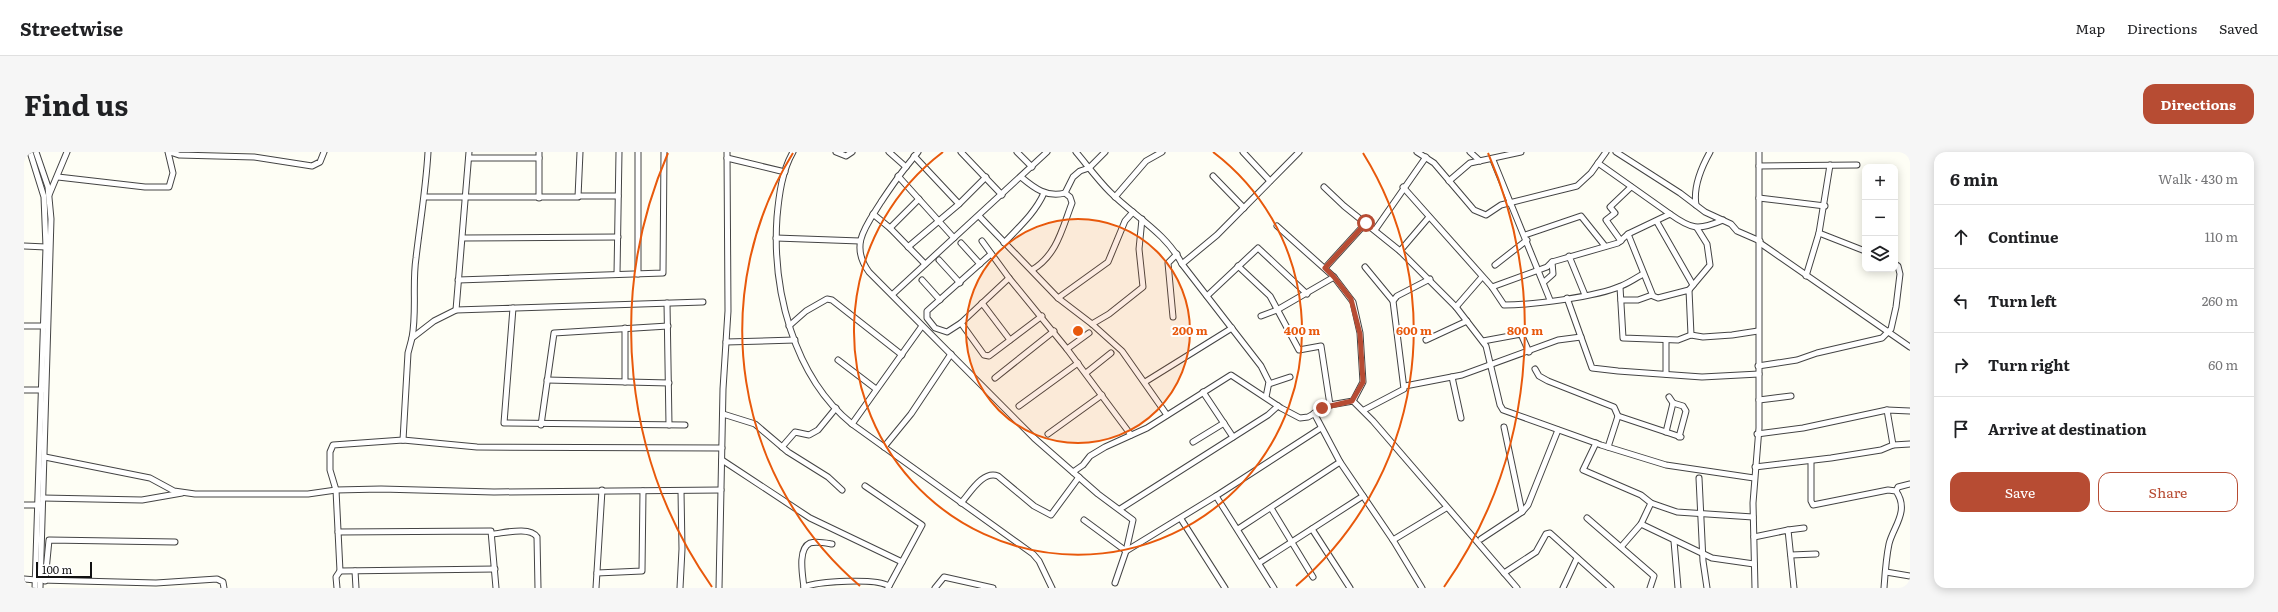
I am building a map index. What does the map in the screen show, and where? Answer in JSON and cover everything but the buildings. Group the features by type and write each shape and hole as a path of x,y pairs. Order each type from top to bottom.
{"street":[{"path":"30,152 44,197 46,247 42,390 41,580 35,588"},
{"path":"36,152 49,195 50,284 43,498 41,505"},
{"path":"49,195 58,177 67,152"},
{"path":"58,177 129,186 169,186 173,173 169,152 179,154 255,155 312,166 320,162 324,152"},
{"path":"403,440 407,366 415,318 415,259 425,197 428,152"},
{"path":"456,310 469,152"},
{"path":"539,152 539,198"},
{"path":"579,196 580,152"},
{"path":"617,274 618,152"},
{"path":"638,152 638,274"},
{"path":"458,280 663,273 664,152"},
{"path":"719,588 723,414 728,311 726,152"},
{"path":"793,152 785,172 778,206 776,238 780,294 789,326 816,382 836,408 852,424 1033,554 1039,561 1052,588"},
{"path":"836,152 846,156 852,152"},
{"path":"889,152 906,167"},
{"path":"961,152 1002,195"},
{"path":"1017,152 1032,167"},
{"path":"893,294 1021,178 1047,152"},
{"path":"1076,152 1115,196 1142,219 1178,254 1182,264 1261,366 1269,384 1266,397"},
{"path":"1021,178 1033,188 1044,193 1057,196 1064,193 1074,177 1080,171 1089,168 1106,152"},
{"path":"1115,196 1146,161 1162,152"},
{"path":"1243,152 1270,181"},
{"path":"1182,264 1217,235 1299,152"},
{"path":"1417,152 1434,162 1474,210 1486,215 1501,205 1577,186 1591,173 1606,152"},
{"path":"1470,152 1480,161"},
{"path":"1450,181 1470,163 1493,160 1503,155 1521,152"},
{"path":"1616,152 1696,205 1730,224 1737,232 1760,242 1806,276 1910,348"},
{"path":"1696,205 1696,186 1704,162 1710,152"},
{"path":"1755,588 1753,517 1759,400 1759,152"},
{"path":"959,204 916,154 898,176 863,231 860,241 861,258 865,266 922,326 943,344 951,354 1034,438 1098,494 1120,509 1133,522 1126,551 1115,583"},
{"path":"1375,230 1403,187 1426,157"},
{"path":"469,158 538,158"},
{"path":"727,158 785,172"},
{"path":"1493,160 1544,282 1550,300"},
{"path":"1598,163 1685,225 1697,228 1723,220"},
{"path":"1806,276 1819,233 1830,165"},
{"path":"1759,166 1857,165"},
{"path":"898,176 954,238"},
{"path":"1213,176 1244,208"},
{"path":"908,247 959,204 986,177"},
{"path":"1324,187 1400,251 1430,279 1456,307 1483,341 1491,364 1500,405 1503,410 1596,443 1666,465 1754,478"},
{"path":"1403,187 1492,287 1504,305 1585,295 1620,287 1643,274"},
{"path":"1621,241 1606,220 1615,213 1610,207 1631,187"},
{"path":"1004,243 1029,217 1040,202 1044,193"},
{"path":"1032,270 1047,259 1054,249 1072,203 1070,197 1064,193"},
{"path":"425,197 466,199 618,196"},
{"path":"1759,198 1824,206"},
{"path":"890,228 919,199"},
{"path":"1058,298 1108,262 1125,221 1134,212"},
{"path":"873,214 890,228 925,264"},
{"path":"1492,287 1547,267 1552,262 1621,241 1628,234 1657,222 1670,214"},
{"path":"979,216 1058,298 1092,324 1122,351 1167,414"},
{"path":"1495,265 1526,238 1581,216 1605,246"},
{"path":"1400,251 1429,217"},
{"path":"1092,324 1109,314 1143,287 1139,249 1142,219"},
{"path":"1657,222 1693,285"},
{"path":"1325,268 1366,223"},
{"path":"1277,226 1325,268 1334,277 1353,302 1360,334 1363,382 1352,401"},
{"path":"1628,234 1639,257 1643,274 1652,295 1658,298 1689,290 1709,267 1711,263 1707,244 1697,228"},
{"path":"1819,233 1862,250"},
{"path":"463,238 618,237"},
{"path":"776,238 860,241"},
{"path":"982,241 1009,278 1054,331 1131,435"},
{"path":"961,243 980,264"},
{"path":"24,246 46,247"},
{"path":"1207,296 1258,248 1307,294"},
{"path":"991,254 940,300 926,315 936,328 947,332 961,323 1009,278"},
{"path":"1173,317 1168,264 1178,254"},
{"path":"1569,256 1585,295"},
{"path":"939,260 960,282"},
{"path":"1544,282 1553,274 1552,262"},
{"path":"1238,266 1270,296 1300,350 1321,346 1326,389 1330,405"},
{"path":"1758,366 1797,360 1817,353 1878,340 1887,333 1893,324 1900,274 1898,266"},
{"path":"1365,267 1393,301 1405,386"},
{"path":"1261,316 1277,310 1307,294 1334,277"},
{"path":"1456,307 1482,277"},
{"path":"1393,301 1397,296 1430,279"},
{"path":"922,280 940,300"},
{"path":"1620,287 1623,338 1666,340 1686,339 1691,336 1703,337 1732,335 1758,331"},
{"path":"1689,290 1691,336"},
{"path":"1621,300 1638,300 1652,295"},
{"path":"1567,298 1592,368 1618,372 1702,377 1759,374"},
{"path":"789,326 806,311 827,299 832,300 902,355"},
{"path":"412,338 434,321 456,310 703,302"},
{"path":"667,303 669,425"},
{"path":"982,303 1010,340"},
{"path":"513,308 503,421 508,424 541,425 684,425"},
{"path":"961,323 987,356 1042,316"},
{"path":"1426,340 1467,321"},
{"path":"24,326 44,326"},
{"path":"541,425 554,333 668,326"},
{"path":"852,424 876,388 902,355 922,326"},
{"path":"625,328 625,382"},
{"path":"1145,382 1232,328"},
{"path":"995,378 1054,331"},
{"path":"1067,349 1089,333"},
{"path":"1483,341 1521,334 1529,352"},
{"path":"1364,410 1404,389 1405,386 1452,377 1529,352 1558,340 1580,337"},
{"path":"726,342 795,340"},
{"path":"1666,340 1666,374"},
{"path":"1086,373 1111,353"},
{"path":"884,447 911,414 951,354"},
{"path":"838,360 876,388"},
{"path":"1019,406 1078,363"},
{"path":"1535,369 1539,376 1548,381 1614,407 1618,416 1608,447"},
{"path":"1073,472 1094,454 1131,435 1203,392 1234,376 1278,406 1300,418 1304,418 1330,405 1352,401 1364,410 1446,508 1517,588"},
{"path":"1269,384 1290,377"},
{"path":"1452,377 1461,418"},
{"path":"547,380 669,383"},
{"path":"24,390 42,390"},
{"path":"1203,392 1233,436"},
{"path":"1048,434 1102,396"},
{"path":"1666,432 1673,403 1669,396"},
{"path":"1759,400 1791,396"},
{"path":"1618,416 1680,437 1686,411 1683,406 1673,403"},
{"path":"1120,509 1268,415 1278,406"},
{"path":"782,447 795,432 809,435 818,430 836,408"},
{"path":"1757,434 1803,428 1887,410 1910,411"},
{"path":"1887,410 1893,444"},
{"path":"1314,413 1340,462 1393,540 1422,588"},
{"path":"723,414 756,424 782,447 828,477 842,490"},
{"path":"1193,442 1224,423"},
{"path":"1504,427 1522,512"},
{"path":"1126,551 1181,519 1321,428"},
{"path":"1481,539 1522,512 1528,505 1558,430"},
{"path":"337,588 336,577 340,571 336,490 330,470 330,452 333,445 403,440 477,447 722,448"},
{"path":"1596,443 1583,470 1641,495 1651,503 1677,512 1753,517"},
{"path":"1755,467 1811,461 1881,450 1893,444 1910,444"},
{"path":"44,457 150,478 182,493"},
{"path":"722,460 810,518 902,562"},
{"path":"1811,461 1810,501 1813,504 1888,490 1896,491 1902,499 1904,509 1901,524 1889,543 1884,588"},
{"path":"1238,529 1340,462"},
{"path":"961,503 985,476 996,475 1034,506 1051,515 1079,477"},
{"path":"1699,478 1702,514 1702,554 1707,588"},
{"path":"1896,491 1898,487 1910,484"},
{"path":"832,544 811,543 808,545 800,562 804,587 818,583 873,582 884,583 888,587 922,525 865,486"},
{"path":"43,498 142,500 182,493 216,495 289,494 336,490 494,492 721,490"},
{"path":"596,588 602,490"},
{"path":"597,573 642,571 643,491"},
{"path":"680,491 682,549 680,588"},
{"path":"1216,496 1274,588"},
{"path":"1259,563 1363,496"},
{"path":"1621,547 1641,524 1651,503"},
{"path":"24,505 41,505"},
{"path":"1271,508 1313,577"},
{"path":"1393,540 1446,508"},
{"path":"1587,518 1654,576 1650,588"},
{"path":"1181,519 1225,588"},
{"path":"1084,520 1126,551"},
{"path":"1641,524 1712,558 1754,564"},
{"path":"1754,537 1804,528"},
{"path":"1312,529 1350,588"},
{"path":"1788,530 1794,588"},
{"path":"338,532 489,531 493,534 528,531 535,534 537,537 538,588"},
{"path":"1504,573 1536,552 1547,533 1553,535 1611,588"},
{"path":"493,534 496,588"},
{"path":"40,588 49,540 175,542"},
{"path":"1674,541 1678,588"},
{"path":"1791,555 1816,554"},
{"path":"1562,588 1577,558"},
{"path":"340,571 495,569"},
{"path":"355,571 356,588"},
{"path":"1886,572 1910,576"},
{"path":"935,588 944,577 993,588"},
{"path":"24,579 71,585 156,586 189,585 221,580 224,588"}],"route":[{"path":"1322,408 1352,401 1363,382 1360,334 1353,302 1334,277 1325,268 1335,259 1366,223"}]}
